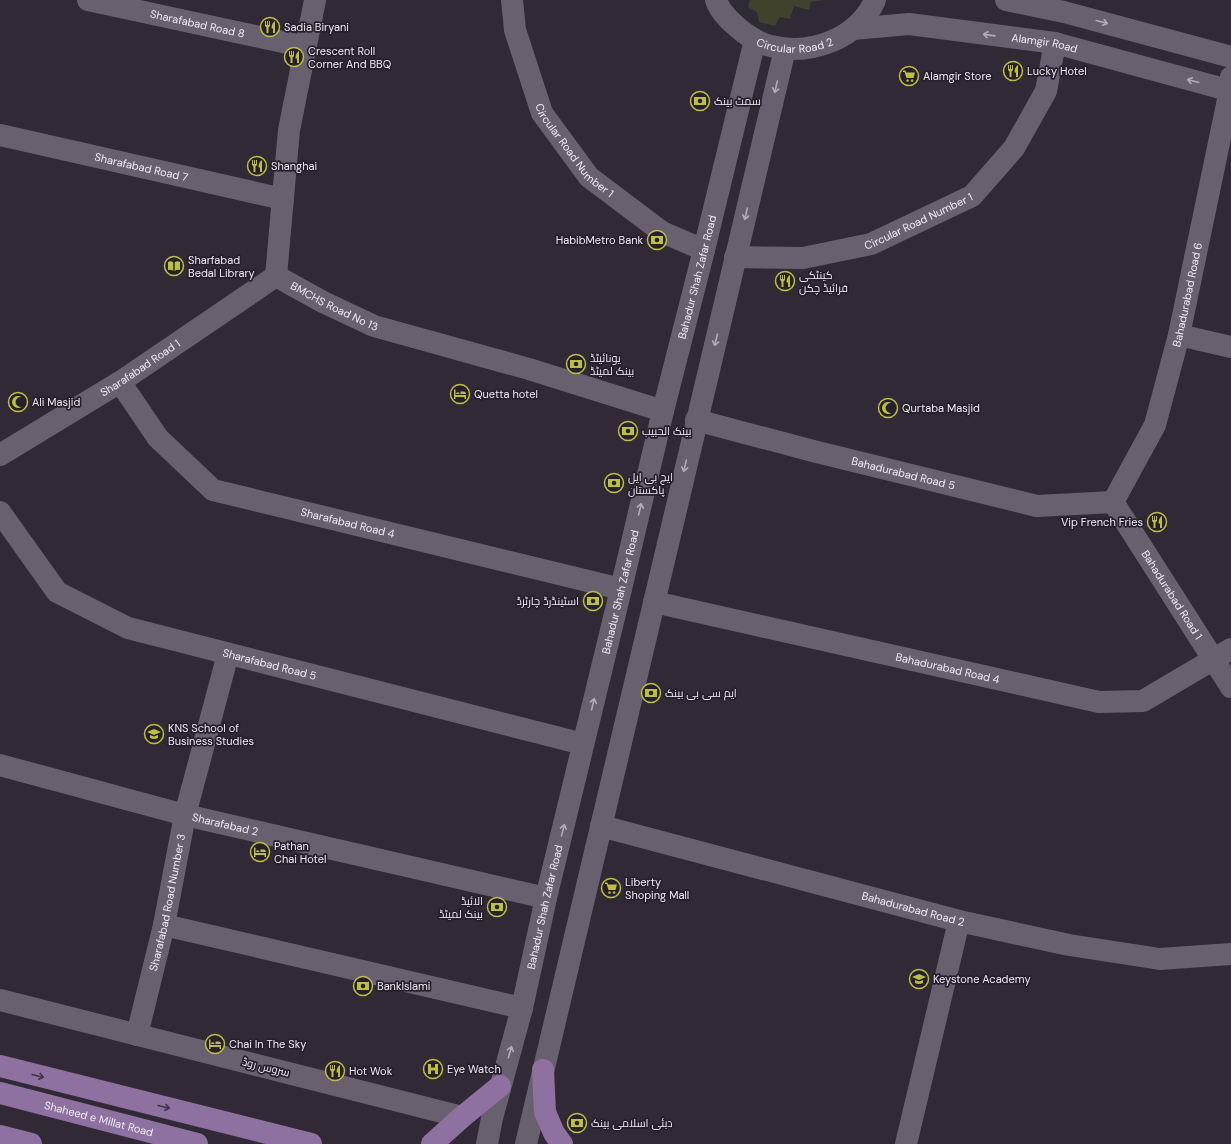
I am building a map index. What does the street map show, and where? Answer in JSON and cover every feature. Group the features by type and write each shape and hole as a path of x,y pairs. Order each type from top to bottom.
{"main road":[{"path":"0,1066 311,1144"},
{"path":"543,1070 545,1112 554,1133 563,1144"},
{"path":"432,1144 500,1086"},
{"name":"Shaheed e Millat Road","path":"0,1093 196,1144"},
{"path":"0,1136 31,1144"}],"street":[{"name":"Sharafabad Road 8","path":"88,0 306,47"},
{"path":"276,276 289,130 315,0"},
{"name":"Circular Road Number 1","path":"512,0 514,30 542,113 589,177 662,232 704,250"},
{"name":"Circular Road 2","path":"716,0 717,4 733,25 755,40 769,46 785,49 809,49 832,42 853,29 865,16 875,0"},
{"path":"1006,0 1065,6 1231,57"},
{"name":"Alamgir Road","path":"853,29 909,24 1055,44 1230,86"},
{"name":"Bahadur Shah Zafar Road","path":"487,1144 500,1086 522,1008 546,898 621,589 662,411 704,250 755,40"},
{"name":"Circular Road Number 1","path":"736,257 803,258 871,244 972,196 1014,148 1046,91 1055,44"},
{"path":"563,1144 527,1139 785,49"},
{"name":"Bahadurabad Road 6","path":"1113,502 1155,425 1179,335 1230,86"},
{"name":"Sharafabad Road 7","path":"0,135 283,199"},
{"name":"Sharafabad Road 1","path":"0,455 120,382 276,276"},
{"name":"BMCHS Road No 13","path":"276,276 322,302 374,326 529,369 662,411"},
{"path":"1179,335 1231,347"},
{"name":"Sharafabad Road 4","path":"120,382 158,438 213,490 621,589"},
{"name":"Bahadurabad Road 5","path":"696,420 813,452 1037,506 1113,502"},
{"name":"Bahadurabad Road 1","path":"1113,502 1222,654 1231,687"},
{"name":"Sharafabad Road 5","path":"0,512 57,592 128,628 583,744"},
{"name":"Bahadurabad Road 4","path":"654,602 1099,702 1143,701 1222,654"},
{"name":"Sharafabad Road Number 3","path":"137,1035 164,925 185,815 228,654"},
{"name":"Sharafabad 2","path":"0,765 185,815 546,898"},
{"name":"Bahadurabad Road 2","path":"601,826 959,921 1070,945 1160,959 1231,954"},
{"path":"906,1144 959,921"},
{"path":"164,925 522,1008"},
{"name":"سروس روڈ","path":"0,1000 462,1117"}],"green space":[{"path":"750,0 822,0 811,2 809,10 794,6 790,19 780,17 775,26 759,22 757,12 748,7"}],"place":[{"name":"Sadia Biryani","path":"270,27"},
{"name":"Crescent Roll Corner And BBQ","path":"294,57"},
{"name":"Lucky Hotel","path":"1013,71"},
{"name":"Alamgir Store","path":"909,76"},
{"name":"سمٹ بینک","path":"700,101"},
{"name":"Shanghai","path":"257,166"},
{"name":"HabibMetro Bank","path":"657,240"},
{"name":"Sharfabad Bedal Library","path":"174,266"},
{"name":"کینٹکی فرائیڈ چکن","path":"785,281"},
{"name":"یونائیٹڈ بینک لمیٹڈ","path":"576,364"},
{"name":"Quetta hotel","path":"460,394"},
{"name":"Ali Masjid","path":"18,402"},
{"name":"Qurtaba Masjid","path":"888,408"},
{"name":"بينک الحبيب","path":"628,431"},
{"name":"ایچ بی ایل پاکستان","path":"614,483"},
{"name":"Vip French Fries","path":"1157,522"},
{"name":"اسٹینڈرڈ چارٹرڈ","path":"593,601"},
{"name":"ایم سی بی بینک","path":"651,693"},
{"name":"KNS School of Business Studies","path":"154,734"},
{"name":"Pathan Chai Hotel","path":"260,852"},
{"name":"Liberty Shoping Mall","path":"611,888"},
{"name":"الائیڈ بینک لمیٹڈ","path":"497,907"},
{"name":"Keystone Academy","path":"919,979"},
{"name":"BankIslami","path":"363,986"},
{"name":"Chai In The Sky","path":"215,1044"},
{"name":"Eye Watch","path":"433,1069"},
{"name":"Hot Wok","path":"335,1071"},
{"name":"دبئی اسلامی بینک","path":"577,1123"}]}
